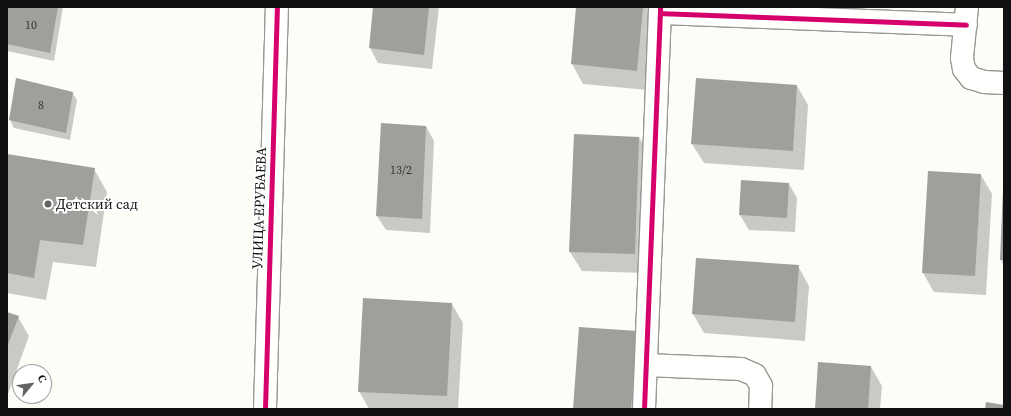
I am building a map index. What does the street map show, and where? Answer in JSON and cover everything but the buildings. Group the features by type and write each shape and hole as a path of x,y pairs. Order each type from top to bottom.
{"street":[{"name":"УЛИЦА ЕРУБАЕВА","path":"265,409 277,7"},
{"path":"644,409 660,10 966,16 962,58 964,69 971,78 984,82 1004,83"},
{"path":"646,365 741,369 754,375 761,386 760,409"}],"cycle path":[{"path":"265,409 277,7"},
{"path":"644,409 660,7"},
{"path":"660,13 966,25"}],"place":[{"name":"Детский сад","path":"48,204"}]}
